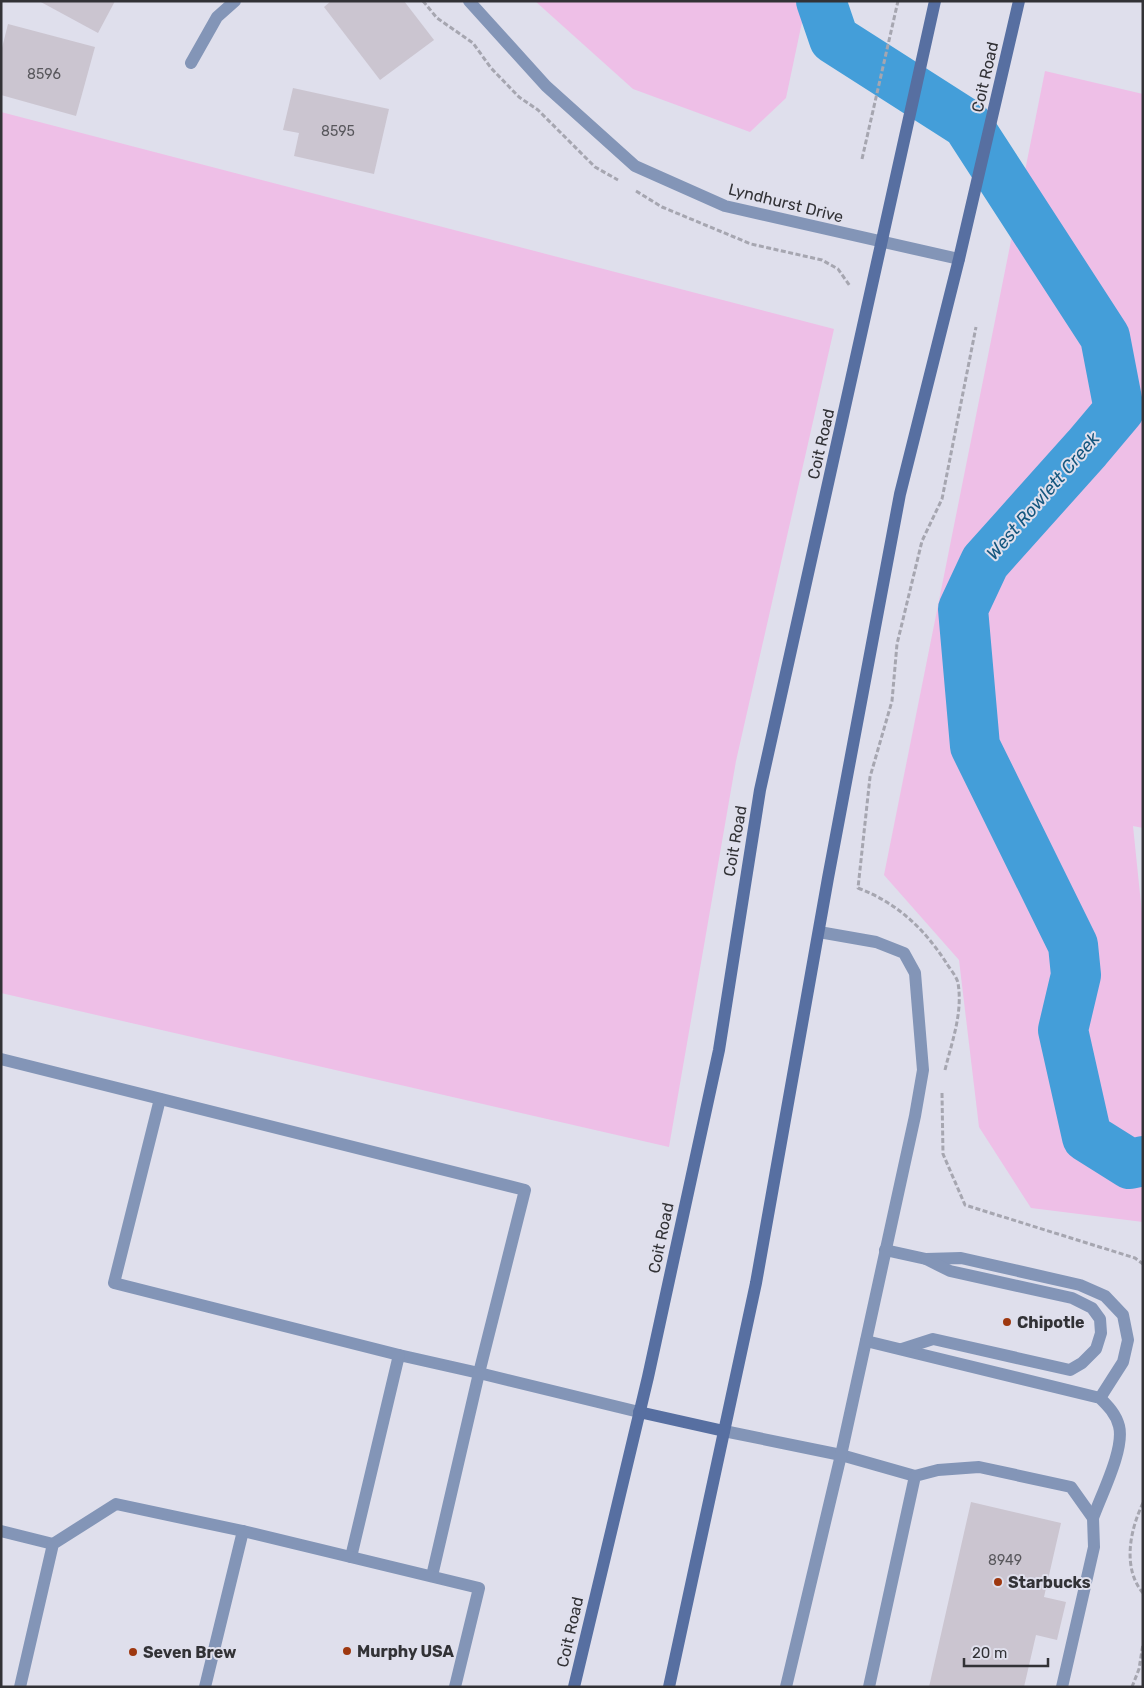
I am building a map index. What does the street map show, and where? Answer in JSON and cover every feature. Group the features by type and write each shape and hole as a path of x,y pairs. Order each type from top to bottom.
{"main road":[{"name":"Coit Road","path":"574,1687 639,1412 719,1050 760,790 935,1"},
{"name":"Coit Road","path":"669,1687 756,1284 900,494 959,259 1019,1"},
{"path":"639,1412 724,1431"}],"street":[{"path":"190,63 217,17 235,1"},
{"name":"Lyndhurst Drive","path":"469,1 546,86 635,166 725,206 959,259"},
{"path":"786,1687 841,1455 923,1070 915,973 904,953 876,942 819,932"},
{"path":"1,1059 525,1190 479,1373 432,1576"},
{"path":"160,1099 114,1283 399,1355 639,1412"},
{"path":"885,1250 926,1259 961,1258 1080,1285 1105,1296 1123,1315 1128,1340 1123,1362 1100,1398"},
{"path":"902,1349 934,1339 1070,1370 1082,1363 1096,1349 1101,1334 1100,1319 1092,1308 1072,1298 950,1272 926,1259"},
{"path":"866,1341 1100,1398 1112,1410 1120,1427 1119,1447 1093,1518 1094,1547 1062,1687"},
{"path":"351,1557 399,1355"},
{"path":"724,1431 841,1455 915,1476 938,1470 979,1467 1071,1488 1093,1518"},
{"path":"869,1687 915,1476"},
{"path":"20,1687 53,1544 116,1504 243,1531 479,1588 455,1687"},
{"path":"1,1531 53,1544"},
{"path":"205,1687 243,1531"}],"path":[{"path":"862,159 898,1"},
{"path":"944,1072 959,1014 958,981 938,950 913,921 882,897 858,888 870,777 892,701 897,644 922,541 942,499 976,327"},
{"path":"942,1091 943,1154 965,1205 1135,1258 1143,1264"},
{"path":"1143,1503 1130,1536 1133,1579 1143,1593"},
{"path":"1132,1687 1139,1670 1143,1644"}],"shaded area":[{"path":"535,1 806,1 806,3 786,98 750,132 633,89"},
{"path":"1045,71 1143,94 1143,828 1133,826 1143,923 1143,1222 1031,1208 979,1127 959,960 884,875"},
{"path":"1,112 834,329 736,761 669,1147 1,993"}],"building":[{"path":"39,1 115,1 98,33"},
{"path":"331,1 404,1 434,40 380,80 324,7"},
{"path":"8,24 95,47 76,116 1,95 1,52"},
{"path":"293,88 389,109 374,174 294,156 299,133 283,130"},
{"path":"971,1502 1061,1523 1044,1597 1066,1602 1057,1640 1036,1635 1024,1687 929,1687"}],"waterway":[{"name":"West Rowlett Creek","path":"821,1 834,39 967,124 1105,337 1119,410 985,562 963,609 975,746 1073,945 1076,975 1063,1030 1087,1137 1130,1164 1143,1161"}],"place":[{"name":"Chipotle","path":"1007,1322"},
{"name":"Starbucks","path":"998,1582"},
{"name":"Murphy USA","path":"347,1651"},
{"name":"Seven Brew","path":"133,1652"}]}
